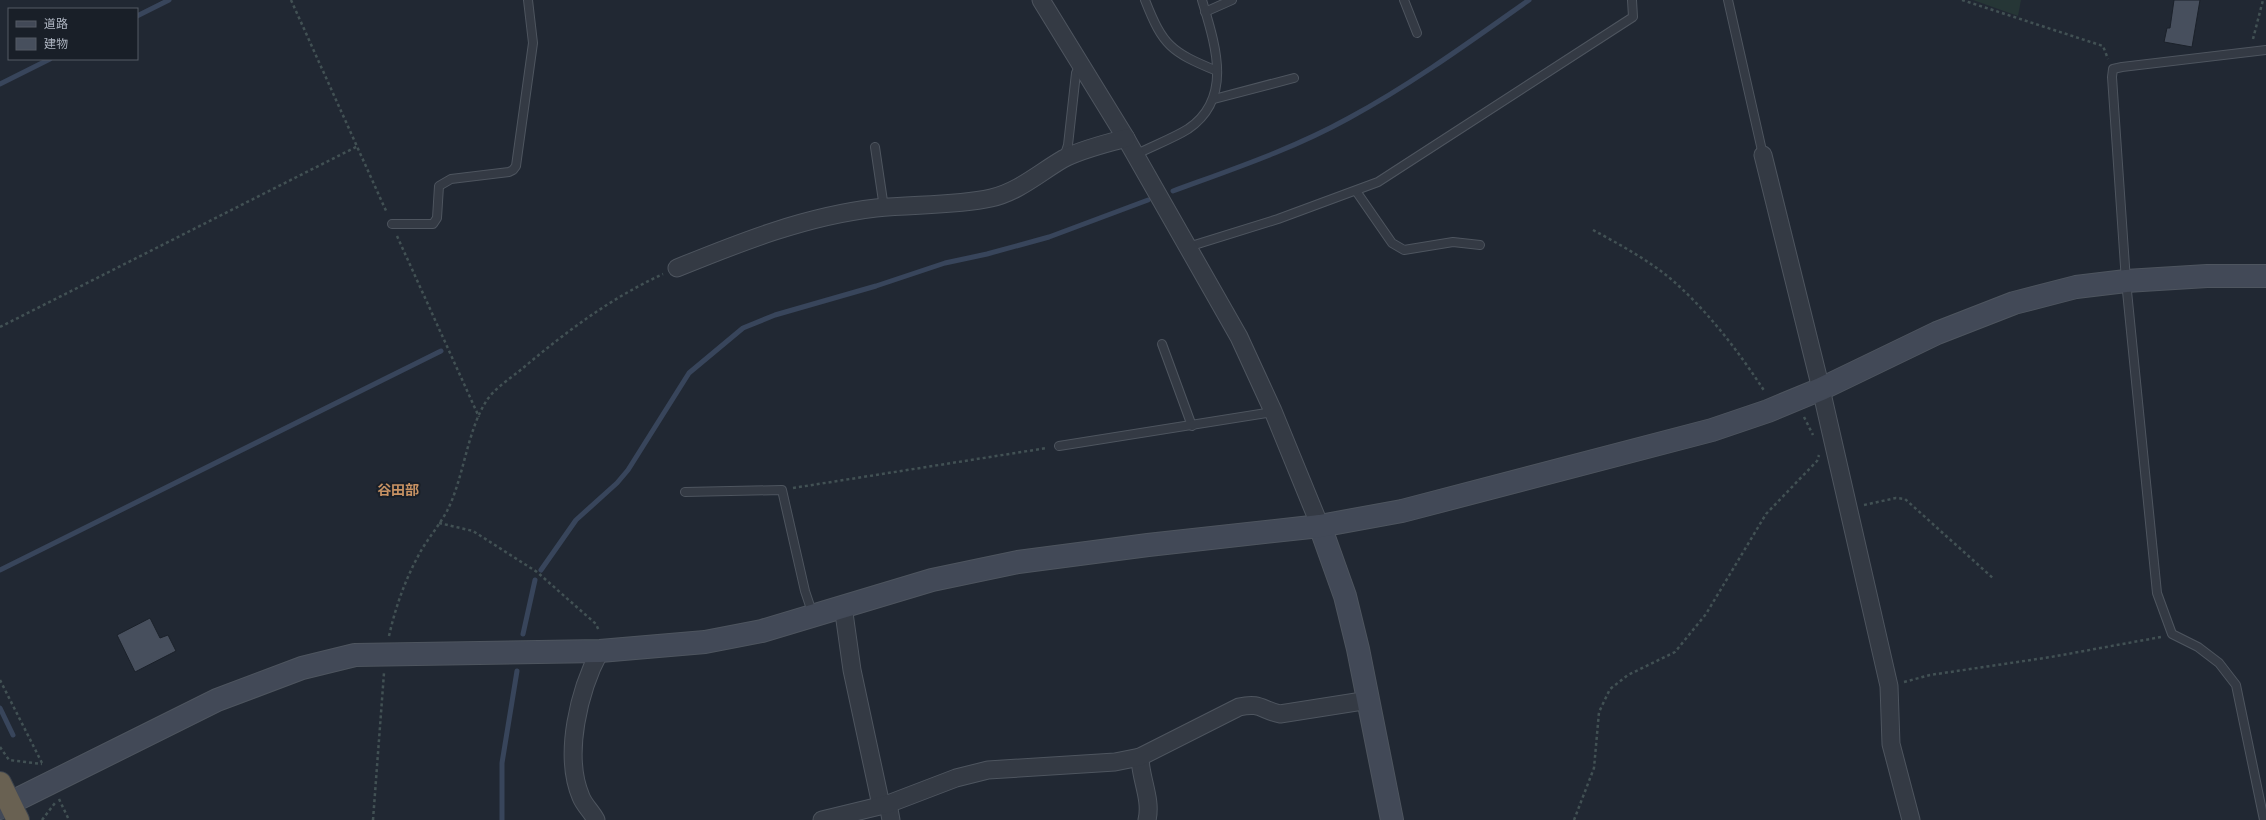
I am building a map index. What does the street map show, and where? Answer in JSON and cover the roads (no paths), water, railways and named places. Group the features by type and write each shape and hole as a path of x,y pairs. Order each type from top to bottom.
{"highway":[{"path":"0,783 9,811"}],"street":[{"path":"1042,0 1126,138 1239,337 1273,412 1320,526 1345,596 1369,700 1392,820"},
{"path":"677,268 757,235 838,215 884,208 974,201 993,197 1011,191 1081,151 1126,138"},
{"path":"1763,155 1821,389 1889,686 1891,744 1910,820"},
{"path":"9,811 51,782 230,695 302,668 355,655 600,651 705,642 762,631 932,580 1018,562 1148,545 1320,526 1402,511 1712,430 1775,408 1821,389 1937,333 2014,303 2076,287 2126,281 2207,276 2266,276"},
{"path":"843,606 853,677 887,810"},
{"path":"596,820 579,792 573,768 573,755 577,715 582,695 592,666 600,651"},
{"path":"822,820 887,810 956,778 988,770 1115,762 1140,757 1239,707 1250,704 1261,705 1271,712 1280,714 1369,700"},
{"path":"1140,757 1140,771 1149,805 1147,820"}],"lane":[{"path":"392,224 433,224 437,218 439,186 443,182 451,179 509,172 516,166 533,43 528,0"},
{"path":"1145,0 1157,31 1170,47 1190,60 1216,71"},
{"path":"1135,155 1188,129 1205,115 1214,99 1217,81 1214,42 1202,0"},
{"path":"1206,12 1232,0"},
{"path":"1404,0 1417,32"},
{"path":"1188,247 1278,219 1378,182 1633,16 1632,0"},
{"path":"1728,0 1763,155"},
{"path":"2264,820 2236,685 2219,662 2198,647 2172,634 2157,593 2146,467 2126,281 2113,69 2266,50"},
{"path":"1063,160 1068,145 1076,73 1081,64"},
{"path":"1214,99 1294,78"},
{"path":"874,147 884,208"},
{"path":"1356,191 1392,243 1404,250 1453,242 1480,245"},
{"path":"1162,344 1192,426"},
{"path":"1059,446 1273,412"},
{"path":"685,492 782,490 805,591 813,615"}],"waterway":[{"path":"138,16 169,0"},
{"path":"1173,191 1285,149 1349,118 1418,77 1529,0"},
{"path":"0,84 48,60"},
{"path":"541,570 576,520 617,483 628,470 689,373 743,328 775,315 876,286 945,263 987,254 1049,237 1148,200"},
{"path":"0,570 441,351"},
{"path":"523,634 535,580"},
{"path":"502,820 502,763 517,671"},
{"path":"0,708 13,735"}],"district":[{"name":"谷田部","path":"398,490"}]}
